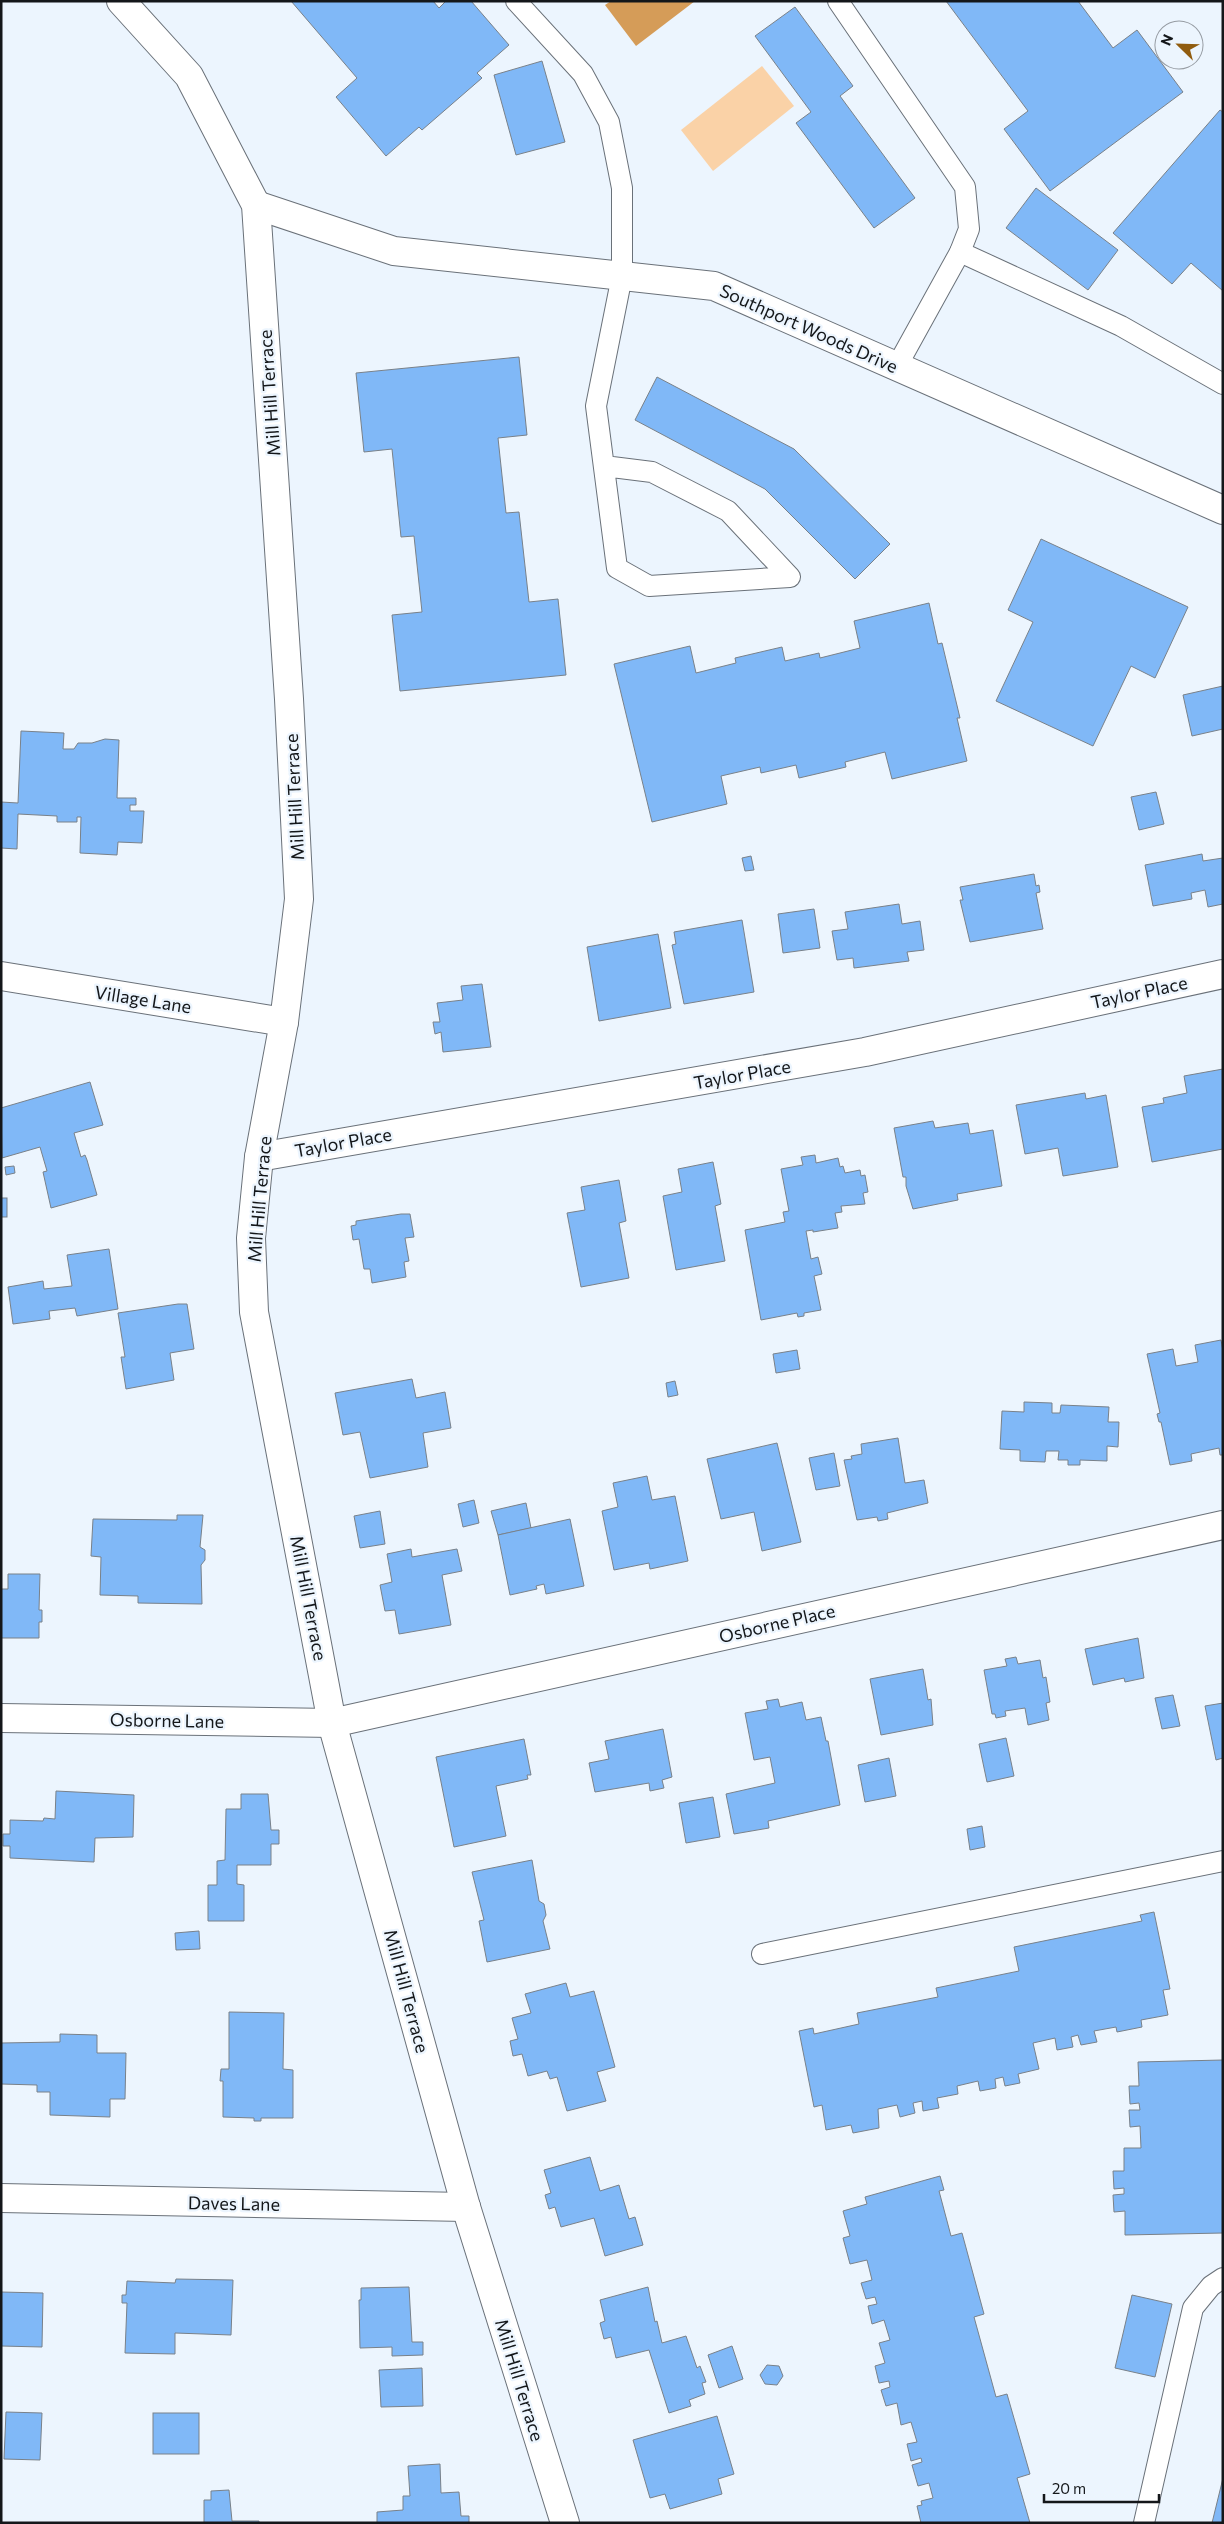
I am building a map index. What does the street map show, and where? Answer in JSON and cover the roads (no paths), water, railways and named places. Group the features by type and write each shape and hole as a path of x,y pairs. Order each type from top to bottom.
{"street":[{"name":"Mill Hill Terrace","path":"121,1 189,76 256,204 288,689 299,899 284,1022 259,1157 252,1238 254,1312 332,1723 466,2207 565,2523"},
{"name":"Southport Woods Drive","path":"256,204 394,250 714,286 1223,510"},
{"name":"Taylor Place","path":"259,1157 865,1052 1223,974"},
{"name":"Village Lane","path":"1,976 284,1022"},
{"name":"Osborne Place","path":"332,1723 1223,1525"},
{"name":"Osborne Lane","path":"1,1718 332,1723"},
{"name":"Daves Lane","path":"1,2198 466,2207"}],"lane":[{"path":"516,1 583,74 609,122 622,188 622,276 596,406 617,568 650,586 790,577 728,510 652,472 604,466"},
{"path":"838,1 964,188 969,229 960,252 897,366"},
{"path":"960,252 1121,326 1223,384"},
{"path":"762,1954 1223,1861"},
{"path":"1144,2523 1194,2308 1211,2286 1223,2278"}]}
